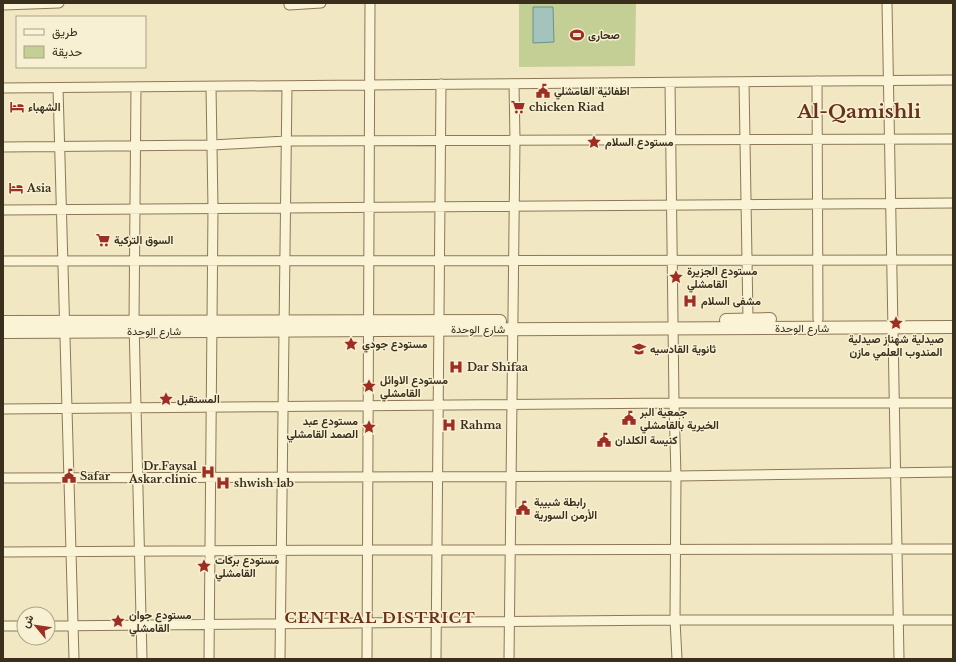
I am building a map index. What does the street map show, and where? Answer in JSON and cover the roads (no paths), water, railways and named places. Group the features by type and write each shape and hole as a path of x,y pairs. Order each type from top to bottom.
{"street":[{"path":"3,6 59,3"},
{"path":"289,5 321,3"},
{"path":"367,659 370,3"},
{"path":"887,3 899,659"},
{"path":"3,88 953,80"},
{"path":"744,82 748,320"},
{"path":"817,82 818,319"},
{"path":"670,83 677,549 677,659"},
{"path":"436,659 442,84"},
{"path":"509,659 514,260 514,84"},
{"path":"280,659 287,86"},
{"path":"136,87 134,327 142,659"},
{"path":"209,659 213,208 211,87"},
{"path":"58,88 74,659"},
{"path":"3,147 212,145 286,141 369,140 953,139"},
{"path":"3,210 953,203"},
{"path":"3,261 953,260"},
{"name":"شارع الوحدة","path":"673,324 748,320 818,319 953,327"},
{"name":"شارع الوحدة","path":"3,322 65,327 134,327 893,323 953,319"},
{"name":"شارع الوحدة","path":"3,332 65,327"},
{"path":"3,409 674,403 953,403"},
{"path":"3,478 676,476 953,472"},
{"path":"3,552 510,549 953,549"},
{"path":"56,626 676,620 953,620"},
{"path":"3,626 16,626"}],"water":[{"path":"533,7 553,7 554,42 533,43"}],"place":[{"name":"صحارى","path":"577,35"},
{"name":"اطفائية القامشلي","path":"543,91"},
{"name":"الشهباء","path":"17,107"},
{"name":"chicken Riad","path":"518,107"},
{"name":"مستودع السلام","path":"594,142"},
{"name":"Asia","path":"16,188"},
{"name":"السوق التركية","path":"103,240"},
{"name":"مستودع الجزيرة القامشلي","path":"676,277"},
{"name":"مشفى السلام","path":"690,301"},
{"name":"صيدلية شهناز صيدلية المندوب العلمي مازن","path":"896,323"},
{"name":"مستودع جودي","path":"351,344"},
{"name":"ثانوية القادسيه","path":"639,349"},
{"name":"Dar Shifaa","path":"456,367"},
{"name":"مستودع الاوائل القامشلي","path":"369,386"},
{"name":"المستقبل","path":"166,399"},
{"name":"جمعية البر الخيرية بالقامشلي","path":"629,418"},
{"name":"Rahma","path":"449,425"},
{"name":"مستودع عبد الصمد القامشلي","path":"369,427"},
{"name":"كنيسة الكلدان","path":"604,440"},
{"name":"Dr.Faysal Askar clinic","path":"208,472"},
{"name":"Safar","path":"69,476"},
{"name":"shwish lab","path":"223,483"},
{"name":"رابطة شبيبة اﻷرمن السورية","path":"523,508"},
{"name":"مستودع بركات القامشلي","path":"204,566"},
{"name":"مستودع جوان القامشلي","path":"118,621"}],"district":[{"name":"Al-Qamishli","path":"859,111"},
{"name":"CENTRAL DISTRICT","path":"380,617"}]}
